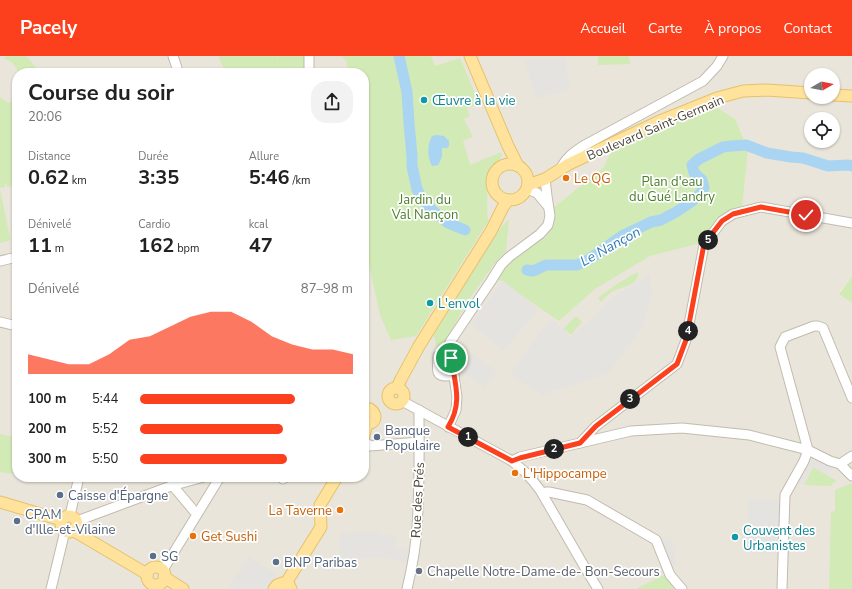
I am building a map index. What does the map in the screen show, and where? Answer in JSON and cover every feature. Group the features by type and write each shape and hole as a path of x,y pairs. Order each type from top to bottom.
{"main road":[{"path":"470,56 508,146 512,165"},
{"name":"Boulevard Saint-Germain","path":"527,183 545,178 566,165 662,120 718,98 743,91 767,90 804,93"},
{"path":"840,95 852,96"},
{"path":"512,165 524,171 527,183 524,194 514,200 503,198 495,192 492,180 497,170 501,166 512,165"},
{"path":"527,183 537,176 566,165"},
{"path":"389,400 390,391 397,388 419,346 491,231 503,198"},
{"path":"389,400 396,404 402,401 404,397 403,392 397,388"},
{"path":"369,424 374,421 376,416 370,410 389,400"},
{"path":"274,589 279,583 289,586 320,527 320,504 334,482"},
{"path":"0,502 71,524 171,589"},
{"path":"154,579 183,589"}],"street":[{"path":"173,56 177,68"},
{"path":"308,56 309,68"},
{"path":"566,165 565,161 583,146 703,81 717,66 723,56"},
{"path":"448,427 456,410 458,397 450,342 501,265 509,257 540,234 548,225 550,216 545,178"},
{"path":"527,183 548,206"},
{"path":"580,443 596,426 677,364 686,340 704,244 722,221 733,214 761,207 852,223"},
{"path":"0,261 12,258"},
{"path":"0,322 12,325"},
{"path":"782,589 785,495 804,461 808,450 780,347 785,337 814,326 822,328 852,398"},
{"path":"438,356 437,369 440,374 443,377 454,375"},
{"path":"402,401 512,461 525,472 543,494 598,589"},
{"name":"Rue des Prés","path":"407,589 411,572 417,526 419,410"},
{"path":"512,461 631,431 682,428 749,435 808,450 830,461 840,464 852,476"},
{"path":"369,445 419,442"},
{"path":"840,464 852,456"},
{"path":"51,589 71,524 79,482"},
{"path":"71,524 187,482"},
{"path":"154,579 211,482"},
{"path":"154,579 217,482"},
{"path":"173,486 194,511"},
{"path":"543,494 549,492 587,500 656,540 670,575 682,589"}],"shaded area":[{"path":"0,56 852,56 852,276 839,293 852,303 852,589 0,589"},
{"path":"566,59 570,90 536,98 524,60"},
{"path":"650,274 652,295 643,326 608,374 542,395 510,375 542,329 552,319 571,337 610,299"},
{"path":"502,280 539,310 503,351 471,324"},
{"path":"472,353 497,372 485,388 460,370"},
{"path":"811,459 832,468 829,475 813,467 804,485 798,482 808,461"},
{"path":"748,499 779,500 779,553 747,553"},
{"path":"380,532 381,535 396,535 396,547 412,550 409,563 382,558 340,559 339,541 341,533"},
{"path":"670,538 677,563 670,568 660,539"},
{"path":"248,556 278,575 270,589 227,589"}],"green space":[{"path":"6,56 26,56 37,68 16,68 11,62 3,59"},
{"path":"218,56 277,56 278,61 278,56 304,56 305,68 224,68"},
{"name":"Jardin du Val Nançon","path":"342,56 431,56 435,66 460,58 479,103 467,109 470,116 464,119 473,137 463,141 470,165 501,152 502,156 488,175 488,221 416,336 391,340 380,315 369,264 369,68 348,68 347,62"},
{"path":"598,56 629,56 630,64 598,65"},
{"path":"0,97 8,103 12,101 12,186 7,187 6,183 5,187 0,187"},
{"name":"Plan d'eau du Gué Landry","path":"713,105 735,119 748,150 742,207 701,243 650,256 595,289 559,321 496,278 507,263 547,236 555,221 552,209 603,168 612,150"},
{"path":"0,189 10,240 0,243"},
{"path":"509,219 506,251 494,264 467,302 446,340 448,372 444,372 442,369 440,352 436,346 434,335 502,226"},
{"path":"638,272 635,281 628,286 610,293 601,302 598,298 617,284"},
{"path":"852,276 852,303 839,294"},
{"path":"576,316 582,322 572,335 563,329"},
{"path":"0,434 12,437 12,474 0,472"},
{"path":"813,467 837,481 832,484 832,486 804,485"},
{"path":"852,483 852,589 829,589 831,512 835,511 835,490"},
{"path":"664,575 674,589 636,589"}],"water":[{"path":"432,136 444,136 449,141 449,146 447,148 442,148 442,157 438,165 432,166 428,155 428,147"}],"waterway":[{"name":"Le Nançon","path":"399,56 407,92 412,166 417,189 422,199 433,211 448,223 465,230"},
{"name":"Le Nançon","path":"527,270 533,271 546,265 577,265 588,260 622,236 651,222 661,220 676,212 691,202 704,188 702,180 694,173 692,165 699,159 723,147 746,145 767,153 803,158 828,166 852,166"}],"place":[{"name":"Œuvre à la vie","path":"424,100"},
{"name":"Le QG","path":"566,178"},
{"name":"L'envol","path":"430,303"},
{"name":"Banque Populaire","path":"377,437"},
{"name":"L'Hippocampe","path":"515,473"},
{"name":"Caisse d'Épargne","path":"60,495"},
{"name":"La Taverne","path":"340,510"},
{"name":"CPAM d'Ille-et-Vilaine","path":"17,521"},
{"name":"Get Sushi","path":"193,536"},
{"name":"Couvent des Urbanistes","path":"735,537"},
{"name":"SG","path":"153,556"},
{"name":"BNP Paribas","path":"276,562"},
{"name":"Chapelle Notre-Dame-de- Bon-Secours","path":"419,571"}],"route":[{"path":"451,358 458,397 456,410 448,427 512,461 580,443 596,426 677,364 686,340 704,244 722,221 733,214 761,207 806,215"}]}
